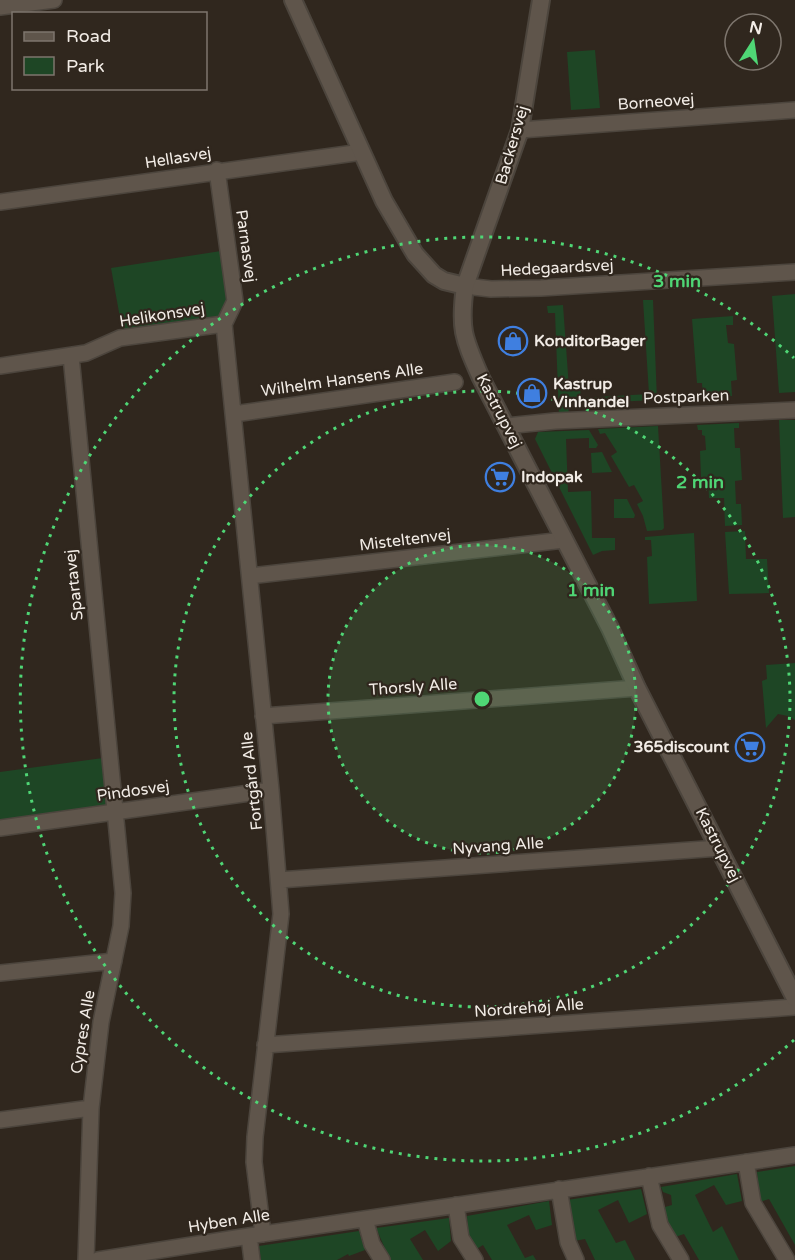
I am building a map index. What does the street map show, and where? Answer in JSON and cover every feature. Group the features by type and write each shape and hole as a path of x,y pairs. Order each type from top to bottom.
{"street":[{"path":"0,7 54,0"},
{"path":"293,0 384,201 415,254 434,275 465,286"},
{"name":"Backersvej","path":"465,286 520,130 541,0"},
{"name":"Borneovej","path":"520,130 795,110"},
{"name":"Hellasvej","path":"0,202 218,170 362,152"},
{"name":"Parnasvej","path":"218,170 235,301 224,324"},
{"name":"Hedegaardsvej","path":"465,286 490,289 541,288 795,273"},
{"name":"Kastrupvej","path":"465,286 461,313 462,328 481,378 610,628 637,688 719,848 788,971 795,998"},
{"name":"Helikonsvej","path":"0,366 86,353 120,338 224,324"},
{"name":"Fortgård Alle","path":"224,324 271,790 281,914 254,1162 256,1235 252,1260"},
{"name":"Spartavej","path":"71,356 116,811"},
{"name":"Wilhelm Hansens Alle","path":"234,414 455,382"},
{"name":"Postparken","path":"506,426 555,421 795,410"},
{"name":"Misteltenvej","path":"250,576 564,540"},
{"name":"Thorsly Alle","path":"263,716 637,688"},
{"name":"Pindosvej","path":"0,828 271,790"},
{"name":"Cypres Alle","path":"86,1260 91,1108 101,1022 121,926 123,893 116,811"},
{"name":"Nyvang Alle","path":"279,880 719,848"},
{"path":"0,973 114,961"},
{"name":"Nordrehøj Alle","path":"265,1045 795,1007"},
{"path":"0,1120 91,1108"},
{"name":"Hyben Alle","path":"98,1260 795,1155"},
{"path":"746,1162 753,1203 787,1260"},
{"path":"649,1176 660,1225 681,1260"},
{"path":"559,1189 568,1242 576,1260"},
{"path":"456,1205 461,1238 475,1260"},
{"path":"365,1219 372,1244 382,1260"}],"green space":[{"path":"595,50 600,108 571,110 567,52"},
{"path":"221,251 228,303 225,310 218,316 122,329 111,268"},
{"path":"795,294 795,392 779,393 772,296"},
{"path":"643,300 653,300 657,400 568,404 569,415 559,416 555,313 548,313 547,306 563,305 569,388 580,388 581,398 649,394"},
{"path":"733,316 733,325 726,325 728,343 734,344 737,380 731,381 732,396 703,397 702,383 697,383 692,319"},
{"path":"779,420 795,420 795,517 783,518"},
{"path":"739,423 739,428 734,428 735,448 740,448 742,480 735,481 736,504 741,504 742,525 725,526 724,498 709,498 708,477 701,477 700,451 706,450 705,436 702,435 702,430 698,430 697,425"},
{"path":"658,426 664,528 647,531 637,504 643,501 634,485 629,487 611,456 617,452 605,433 600,434 598,429"},
{"path":"589,430 598,445 596,448 589,448 589,438 566,439 568,492 591,491 592,538 615,538 615,550 602,551 593,555 535,439 538,432"},
{"path":"602,452 612,472 592,473 591,453"},
{"path":"614,499 627,499 635,515 634,518 614,518"},
{"path":"745,531 746,559 767,559 769,593 729,594 725,532"},
{"path":"694,533 697,601 649,604 647,557 652,556 651,540 645,540 645,537"},
{"path":"795,663 795,720 778,714 766,728 762,681 767,679 766,665"},
{"path":"103,758 107,805 0,821 0,772"},
{"path":"795,1166 795,1245 769,1199 760,1202 757,1172"},
{"path":"737,1174 742,1201 726,1205 714,1185 695,1195 713,1232 722,1226 739,1260 699,1260 684,1234 675,1237 667,1221 665,1207 672,1205 671,1195 663,1192 661,1187"},
{"path":"641,1189 647,1214 629,1223 618,1200 598,1210 616,1243 625,1240 635,1260 595,1260 585,1239 574,1241 567,1200"},
{"path":"549,1201 552,1225 536,1230 529,1215 507,1225 525,1258 533,1255 536,1260 492,1260 483,1245 475,1250 468,1236 467,1216"},
{"path":"449,1218 451,1241 438,1251 425,1230 410,1239 423,1260 390,1260 376,1228"},
{"path":"359,1231 365,1250 349,1256 348,1254 337,1260 261,1260 259,1246"}],"place":[{"name":"KonditorBager","path":"513,341"},
{"name":"Kastrup Vinhandel","path":"532,393"},
{"name":"Indopak","path":"500,477"},
{"name":"365discount","path":"750,747"}]}
